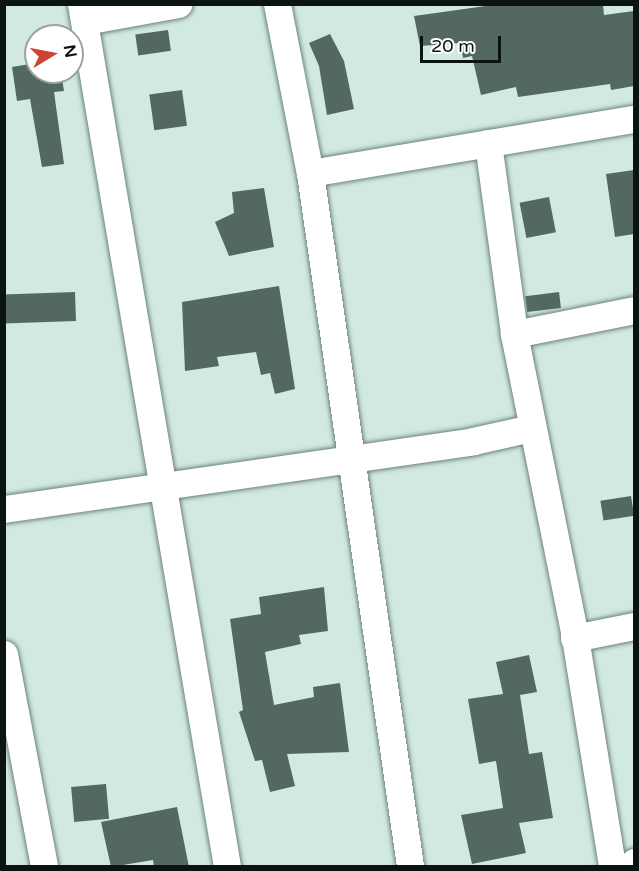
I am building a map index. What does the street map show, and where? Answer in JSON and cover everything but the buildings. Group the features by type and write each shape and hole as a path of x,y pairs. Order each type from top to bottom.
{"street":[{"path":"178,4 83,13 227,867"},
{"path":"277,4 310,173 410,867"},
{"path":"310,173 634,119"},
{"path":"488,143 514,334 574,638 612,867"},
{"path":"514,334 634,309"},
{"path":"4,509 352,459 531,428"},
{"path":"574,638 634,626"},
{"path":"4,654 44,867"}]}
